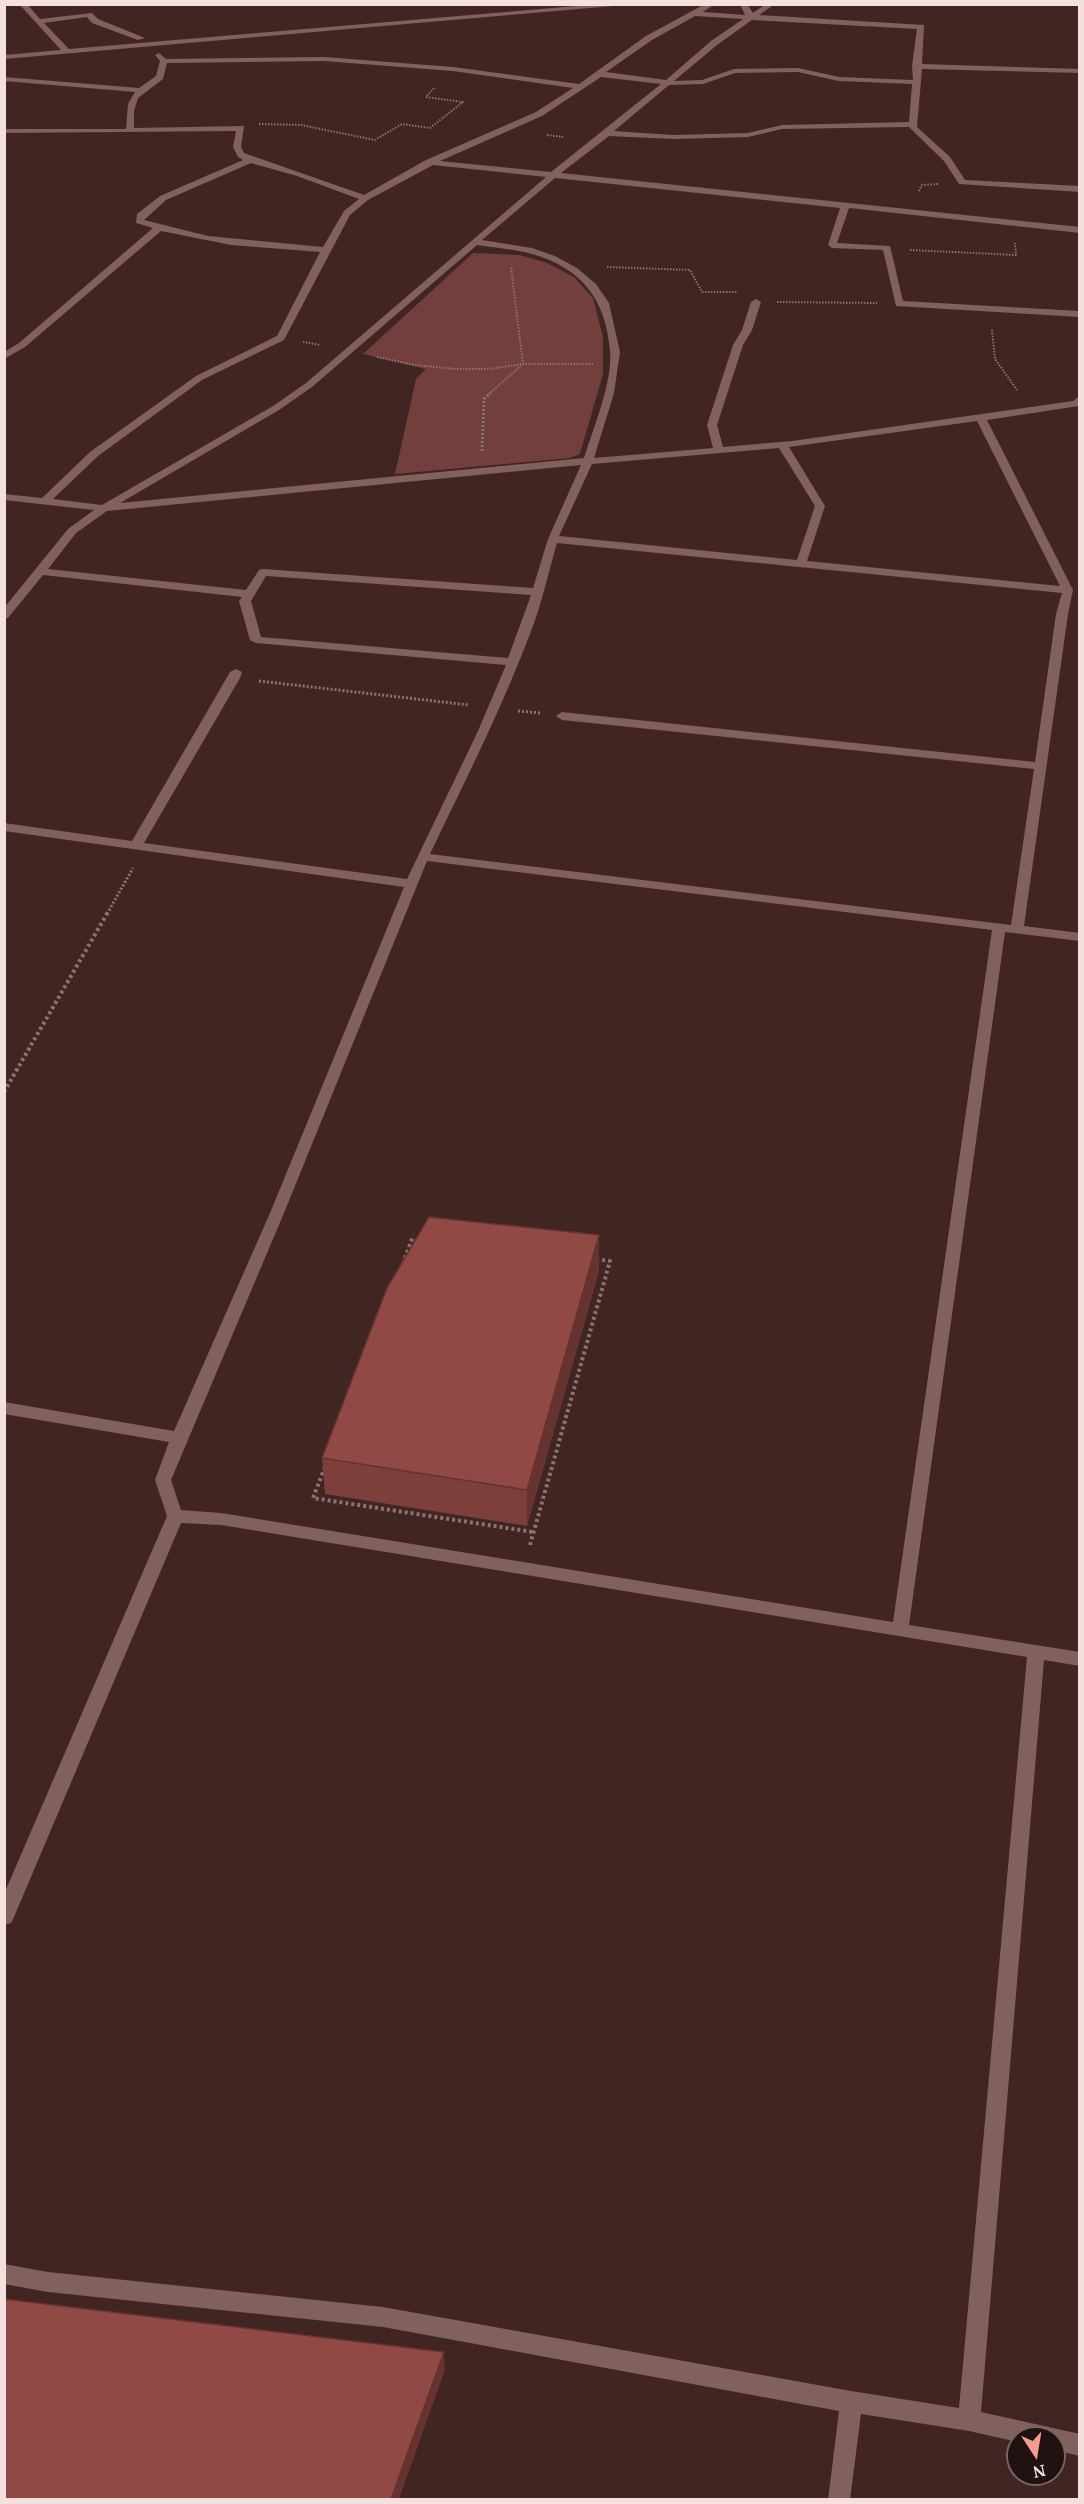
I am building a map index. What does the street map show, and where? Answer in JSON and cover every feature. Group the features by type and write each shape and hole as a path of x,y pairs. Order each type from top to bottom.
{"street":[{"path":"22,4 66,51"},
{"path":"4,57 633,4"},
{"path":"44,502 94,454 199,378 281,338 347,213 365,198 429,162 539,114 582,87 650,38 712,4"},
{"path":"743,4 749,18"},
{"path":"4,616 72,531 104,508 276,408 309,386 552,176 749,18 772,4"},
{"path":"693,14 921,27 916,66 913,128 952,164 962,182 1080,189"},
{"path":"38,21 89,15 94,21 141,38"},
{"path":"154,50 164,61 322,60 453,69 582,87"},
{"path":"130,131 129,105 140,90 160,77 164,61"},
{"path":"916,66 1080,71"},
{"path":"599,74 683,84 703,82 734,71 798,70 839,79 915,82"},
{"path":"4,79 140,90"},
{"path":"604,136 748,135 782,127 913,123"},
{"path":"4,130 130,131 241,128 237,147 241,155 365,198"},
{"path":"250,160 163,198 140,216 139,221 219,242 326,250"},
{"path":"429,162 1014,225 1080,230"},
{"path":"845,207 832,245 886,248 899,304 1080,314"},
{"path":"4,356 22,345 159,228"},
{"path":"4,1917 175,1516 163,1480 179,1438 277,1213 422,858 513,662 528,624 553,539 588,461 606,404 615,364 615,352 604,303 593,286 574,270 552,258 532,251 475,242"},
{"path":"720,450 712,425 738,345 747,330 756,302"},
{"path":"4,497 104,508 482,470 782,445 1076,404 1080,399"},
{"path":"981,418 1068,590 1062,614 1017,929"},
{"path":"782,445 820,506 801,564"},
{"path":"553,539 1068,590"},
{"path":"40,571 249,594"},
{"path":"513,662 256,640 245,601 263,572 538,592"},
{"path":"141,846 235,675"},
{"path":"562,716 1040,766"},
{"path":"4,827 412,884"},
{"path":"422,858 1080,937"},
{"path":"900,1630 999,927"},
{"path":"4,1408 179,1438"},
{"path":"175,1516 221,1519 1080,1659"},
{"path":"969,2420 1036,1652"},
{"path":"4,2274 48,2282 383,2317 1006,2428"},
{"path":"839,2499 851,2402"}],"path":[{"path":"241,128 268,123 328,130 375,140 402,124 430,129 462,102 426,97 453,69"},
{"path":"514,125 552,136 604,136"},
{"path":"886,248 1017,255 1014,225"},
{"path":"509,248 523,364"},
{"path":"574,270 606,267 690,270 702,292 742,292 756,302 899,304"},
{"path":"990,308 995,359 1032,410"},
{"path":"281,338 415,365 456,369 489,369 523,364 615,364"},
{"path":"482,470 483,399 523,364"},
{"path":"235,675 562,716"},
{"path":"4,1092 141,846"},
{"path":"400,1269 413,1236"},
{"path":"523,1569 610,1261 589,1258"},
{"path":"325,1465 312,1498 533,1532"}],"shaded area":[{"path":"473,253 520,255 547,263 574,277 593,298 603,337 603,374 580,454 570,458 395,474 416,379 426,369 363,354"}],"building":[{"path":"429,1217 599,1235 527,1490 322,1458 387,1288"},
{"path":"4,2299 444,2352 391,2499 4,2499"}]}
